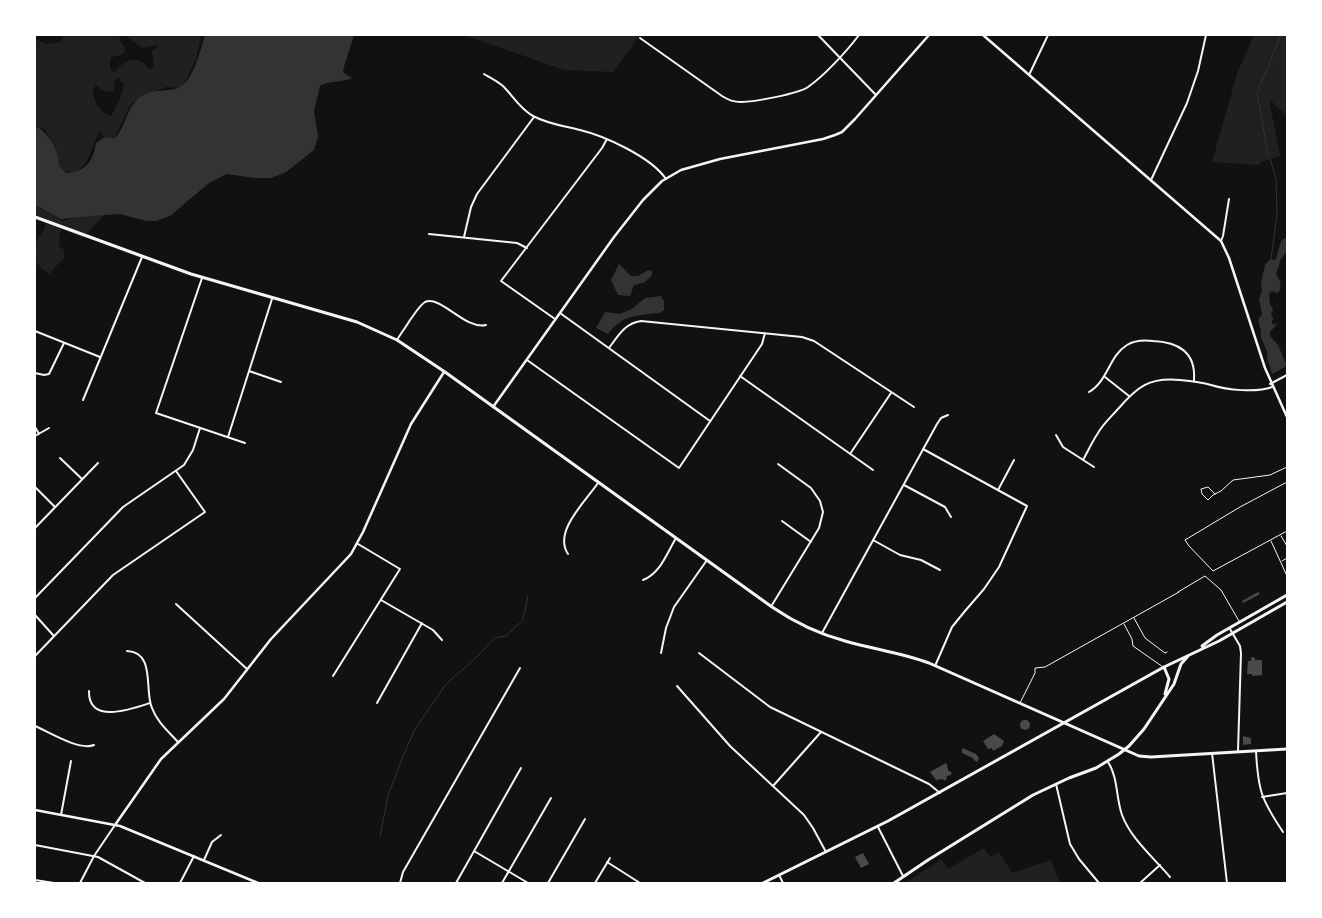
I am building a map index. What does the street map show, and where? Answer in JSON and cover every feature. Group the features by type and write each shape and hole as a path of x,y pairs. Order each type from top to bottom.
{"main road":[{"path":"35,217 202,278 349,319 397,340 494,407 772,607 796,622 822,634 846,642 915,658 1124,750 1144,757 1287,749"},
{"path":"1198,650 1216,634 1287,594"},
{"path":"763,883 878,827 1064,722 1164,667 1233,633 1287,602"},
{"path":"894,883 1006,812 1056,784 1108,762 1124,750 1144,729 1174,684 1181,664 1190,654"},
{"path":"1162,700 1169,682 1164,667"}],"street":[{"path":"818,35 876,95"},
{"path":"640,38 728,100 741,102 803,90 840,57 859,35"},
{"path":"494,407 628,218 648,194 666,179 687,168 728,156 835,135 850,125 929,35"},
{"path":"983,35 1220,241 1229,258 1271,385 1287,417"},
{"path":"1029,75 1048,35"},
{"path":"1151,180 1187,103 1198,71 1206,35"},
{"path":"484,74 499,83 534,117 550,123 583,130 608,139 638,156 659,171 666,179"},
{"path":"464,237 471,207 477,194 534,117"},
{"path":"556,319 501,281 608,139"},
{"path":"1220,241 1223,236 1229,198"},
{"path":"429,234 517,243 527,248"},
{"path":"83,400 142,257"},
{"path":"202,278 156,413 245,443"},
{"path":"228,437 272,297"},
{"path":"397,340 419,308 429,301 438,304 473,324 486,325"},
{"path":"560,313 710,421"},
{"path":"610,348 624,328 642,321 802,337 812,340 914,407"},
{"path":"35,331 100,357"},
{"path":"527,360 679,468 762,344 765,333"},
{"path":"1089,392 1096,388 1105,377 1116,355 1125,346 1136,341 1149,340 1178,346 1185,352 1193,365 1194,381"},
{"path":"35,373 48,375 64,343"},
{"path":"249,371 281,382"},
{"path":"80,883 94,856 153,769 178,742 224,699 272,639 342,564 357,544 411,424 444,372"},
{"path":"1083,460 1099,431 1129,396 1154,380 1194,381 1233,390 1260,390 1287,375"},
{"path":"740,376 873,470"},
{"path":"1105,377 1114,382 1129,396"},
{"path":"850,454 891,393"},
{"path":"822,634 937,424 941,418 948,415"},
{"path":"35,427 39,434"},
{"path":"35,436 49,428"},
{"path":"35,598 123,507 176,471 189,458 200,428"},
{"path":"1056,435 1061,445 1094,467"},
{"path":"923,449 1027,506 999,566 984,589 964,610 952,627 935,666"},
{"path":"60,458 82,479"},
{"path":"998,490 1014,460"},
{"path":"35,528 98,463"},
{"path":"772,607 811,542 821,523 823,512 820,501 811,488 778,464"},
{"path":"35,656 113,575 205,512 176,471"},
{"path":"568,554 564,546 565,531 598,483"},
{"path":"904,484 945,507 951,517"},
{"path":"35,487 55,507"},
{"path":"782,521 811,542"},
{"path":"643,580 658,568 676,538"},
{"path":"873,540 900,555 921,560 940,570"},
{"path":"333,676 400,570 357,544"},
{"path":"661,653 666,628 674,607 707,560"},
{"path":"381,600 436,632 442,640"},
{"path":"176,604 247,669"},
{"path":"35,615 54,636"},
{"path":"376,703 422,623"},
{"path":"1229,627 1240,646 1241,654 1238,752"},
{"path":"126,651 138,654 145,664 150,703 158,719 178,742"},
{"path":"699,653 770,707 929,784 940,792"},
{"path":"400,883 403,872 520,668"},
{"path":"677,686 724,740 808,819 826,852"},
{"path":"88,691 93,705 106,712 123,712 150,703"},
{"path":"35,726 77,745 87,747 94,745"},
{"path":"773,786 821,731"},
{"path":"1256,751 1258,781 1262,797 1269,812 1283,832"},
{"path":"1212,753 1227,883"},
{"path":"61,815 71,761"},
{"path":"1108,762 1112,770 1120,809 1126,823 1170,877"},
{"path":"456,883 522,768"},
{"path":"1056,784 1070,844 1079,859 1099,883"},
{"path":"1262,797 1287,793"},
{"path":"502,883 551,798"},
{"path":"35,810 115,825 258,883"},
{"path":"548,883 585,819"},
{"path":"878,827 903,876"},
{"path":"204,860 212,842 221,835"},
{"path":"35,845 94,856 145,883"},
{"path":"474,851 528,883"},
{"path":"180,883 194,856"},
{"path":"595,883 610,858"},
{"path":"608,862 640,883"},
{"path":"1140,883 1160,865"},
{"path":"779,875 783,883"},
{"path":"35,880 54,883"}],"lane":[{"path":"1214,494 1208,487 1202,489 1202,494 1208,500 1236,479 1270,476 1287,467"},
{"path":"1287,482 1240,506 1185,540 1213,571 1287,531"},
{"path":"1281,535 1287,546"},
{"path":"1270,540 1287,576"},
{"path":"1281,561 1287,558"},
{"path":"1020,703 1035,673 1035,668 1044,667 1205,576 1221,590 1239,622"},
{"path":"1134,617 1145,638 1165,653 1167,652"},
{"path":"1123,623 1132,639 1132,644 1164,667"}],"shaded area":[{"path":"61,35 121,35 119,40 124,46 125,51 123,54 110,58 110,68 115,72 123,64 132,60 141,61 149,69 154,67 152,51 159,45 142,48 124,35 201,35 196,59 183,87 166,87 145,95 130,105 115,137 102,136 100,130 88,159 75,173 59,169 55,158 56,147 45,130 35,126 35,39 46,44 61,42 63,37","holes":["118,78 124,84 123,91 111,116 103,112 94,99 93,90 96,85 102,90 111,92 114,89 115,80"]},
{"path":"205,35 354,35 343,70 344,73 352,78 320,86 314,110 318,137 314,150 286,172 271,178 254,178 227,174 209,183 170,216 156,221 146,221 120,214 61,219 35,205 35,128 38,127 51,140 57,153 59,166 66,173 78,171 90,161 96,143 105,137 115,138 122,129 130,109 142,96 148,93 178,88 187,81 197,62"},
{"path":"464,35 640,35 613,72 564,70"},
{"path":"1254,35 1287,35 1287,116 1269,99 1280,156 1261,162 1259,165 1212,162 1237,74"},
{"path":"35,205 63,221 80,216 106,213 83,238 62,229 59,235 59,246 64,250 65,257 49,274 35,260 37,240 43,232 46,223 35,218"},
{"path":"1285,238 1287,239 1287,251 1281,259 1276,274 1281,285 1278,293 1272,291 1269,294 1270,304 1273,309 1271,315 1274,319 1272,323 1274,325 1278,323 1270,332 1270,336 1278,345 1287,366 1272,374 1267,351 1261,338 1258,320 1262,314 1259,299 1262,292 1261,282 1265,265 1270,259 1276,259 1281,241"},
{"path":"619,264 631,276 638,276 648,270 652,271 652,275 645,282 634,285 630,296 618,295 611,280"},
{"path":"661,296 664,301 664,310 660,313 631,317 619,323 608,334 596,328 605,312 620,314 632,309 645,298"},
{"path":"984,848 990,857 999,852 1012,873 1051,860 1060,883 906,883 941,859 948,869"}],"building":[{"path":"1258,592 1260,594 1243,603 1242,601"},
{"path":"1251,657 1255,658 1255,660 1262,660 1262,675 1252,676 1252,674 1247,674 1248,661 1251,661"},
{"path":"1025,720 1030,725 1025,730 1020,725"},
{"path":"994,734 1004,741 1002,746 993,751 992,748 988,749 983,741"},
{"path":"1243,736 1251,738 1251,744 1243,745"},
{"path":"962,748 976,754 979,758 977,762 962,753"},
{"path":"946,763 948,767 946,768 952,774 946,777 947,779 944,781 943,779 936,780 930,772"},
{"path":"863,853 869,864 861,868 855,857"}],"waterway":[{"path":"1268,154 1257,93 1281,35"},
{"path":"1270,159 1276,179 1277,215 1271,259"},
{"path":"380,837 388,796 415,729 446,684 479,655 494,638 506,636 523,620 528,596"}]}
